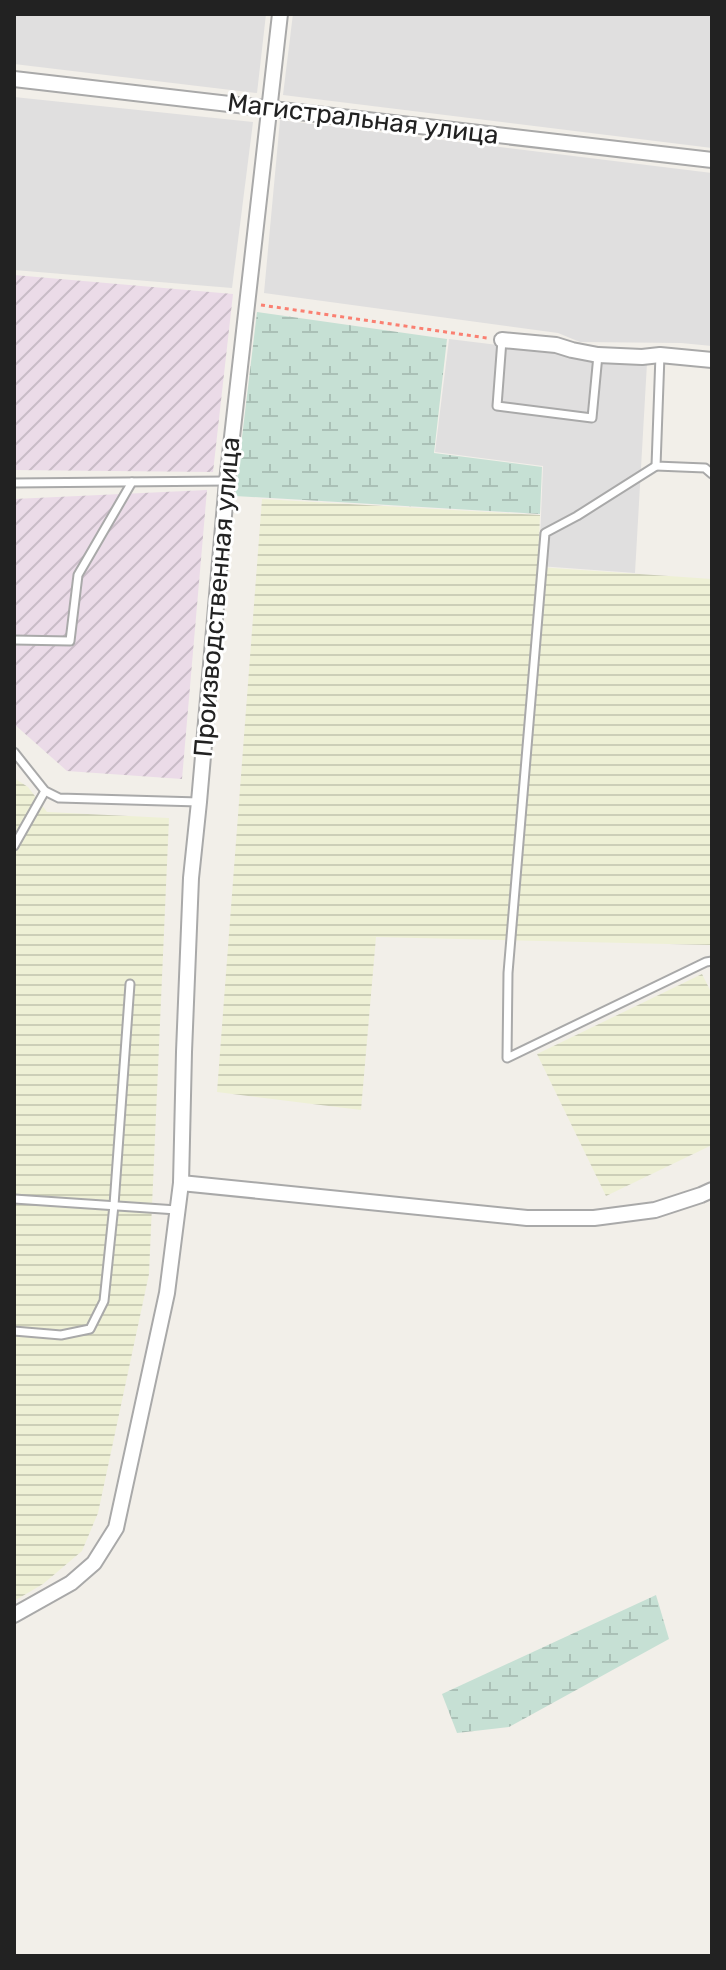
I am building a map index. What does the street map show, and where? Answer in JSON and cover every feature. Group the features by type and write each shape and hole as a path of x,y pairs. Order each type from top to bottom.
{"street":[{"name":"Производственная улица","path":"14,1615 71,1583 94,1563 116,1528 167,1293 181,1183 191,878 227,481 280,14"},
{"name":"Магистральная улица","path":"14,79 712,160"},
{"path":"502,340 556,345 598,355 660,355 712,360"},
{"path":"181,1183 527,1218 594,1218 655,1210 712,1190"}],"lane":[{"path":"502,340 497,406 592,418 598,355"},
{"path":"656,466 660,355"},
{"path":"712,474 705,468 656,466 545,533 508,973 507,1058 712,961"},
{"path":"14,483 227,481"},
{"path":"14,640 70,641 78,575 132,482"},
{"path":"14,752 45,791 59,798 199,802"},
{"path":"14,846 45,791"},
{"path":"14,1331 61,1335 90,1329 104,1301 130,984"},
{"path":"14,1199 177,1210"}],"path":[{"path":"246,303 502,340"}],"shaded area":[{"path":"14,14 266,14 257,93 14,64"},
{"path":"293,14 712,14 712,148 283,95"},
{"path":"14,97 253,122 232,288 14,270"},
{"path":"280,120 712,173 712,346 580,342 558,333 264,293"},
{"path":"14,275 233,294 213,472 14,470"},
{"path":"449,339 647,363 635,573 539,566 543,466 435,452"},
{"path":"207,490 182,779 67,771 14,724 14,499"}],"green space":[{"path":"257,312 447,339 434,453 542,467 540,514 235,496"},
{"path":"262,499 540,515 538,567 712,579 712,945 376,937 361,1110 217,1092"},
{"path":"14,778 28,787 47,812 169,818 149,1274 98,1513 82,1551 43,1584 14,1601"},
{"path":"702,974 712,994 712,1145 606,1196 537,1054"},
{"path":"656,1595 669,1639 509,1727 457,1733 442,1694"}]}
